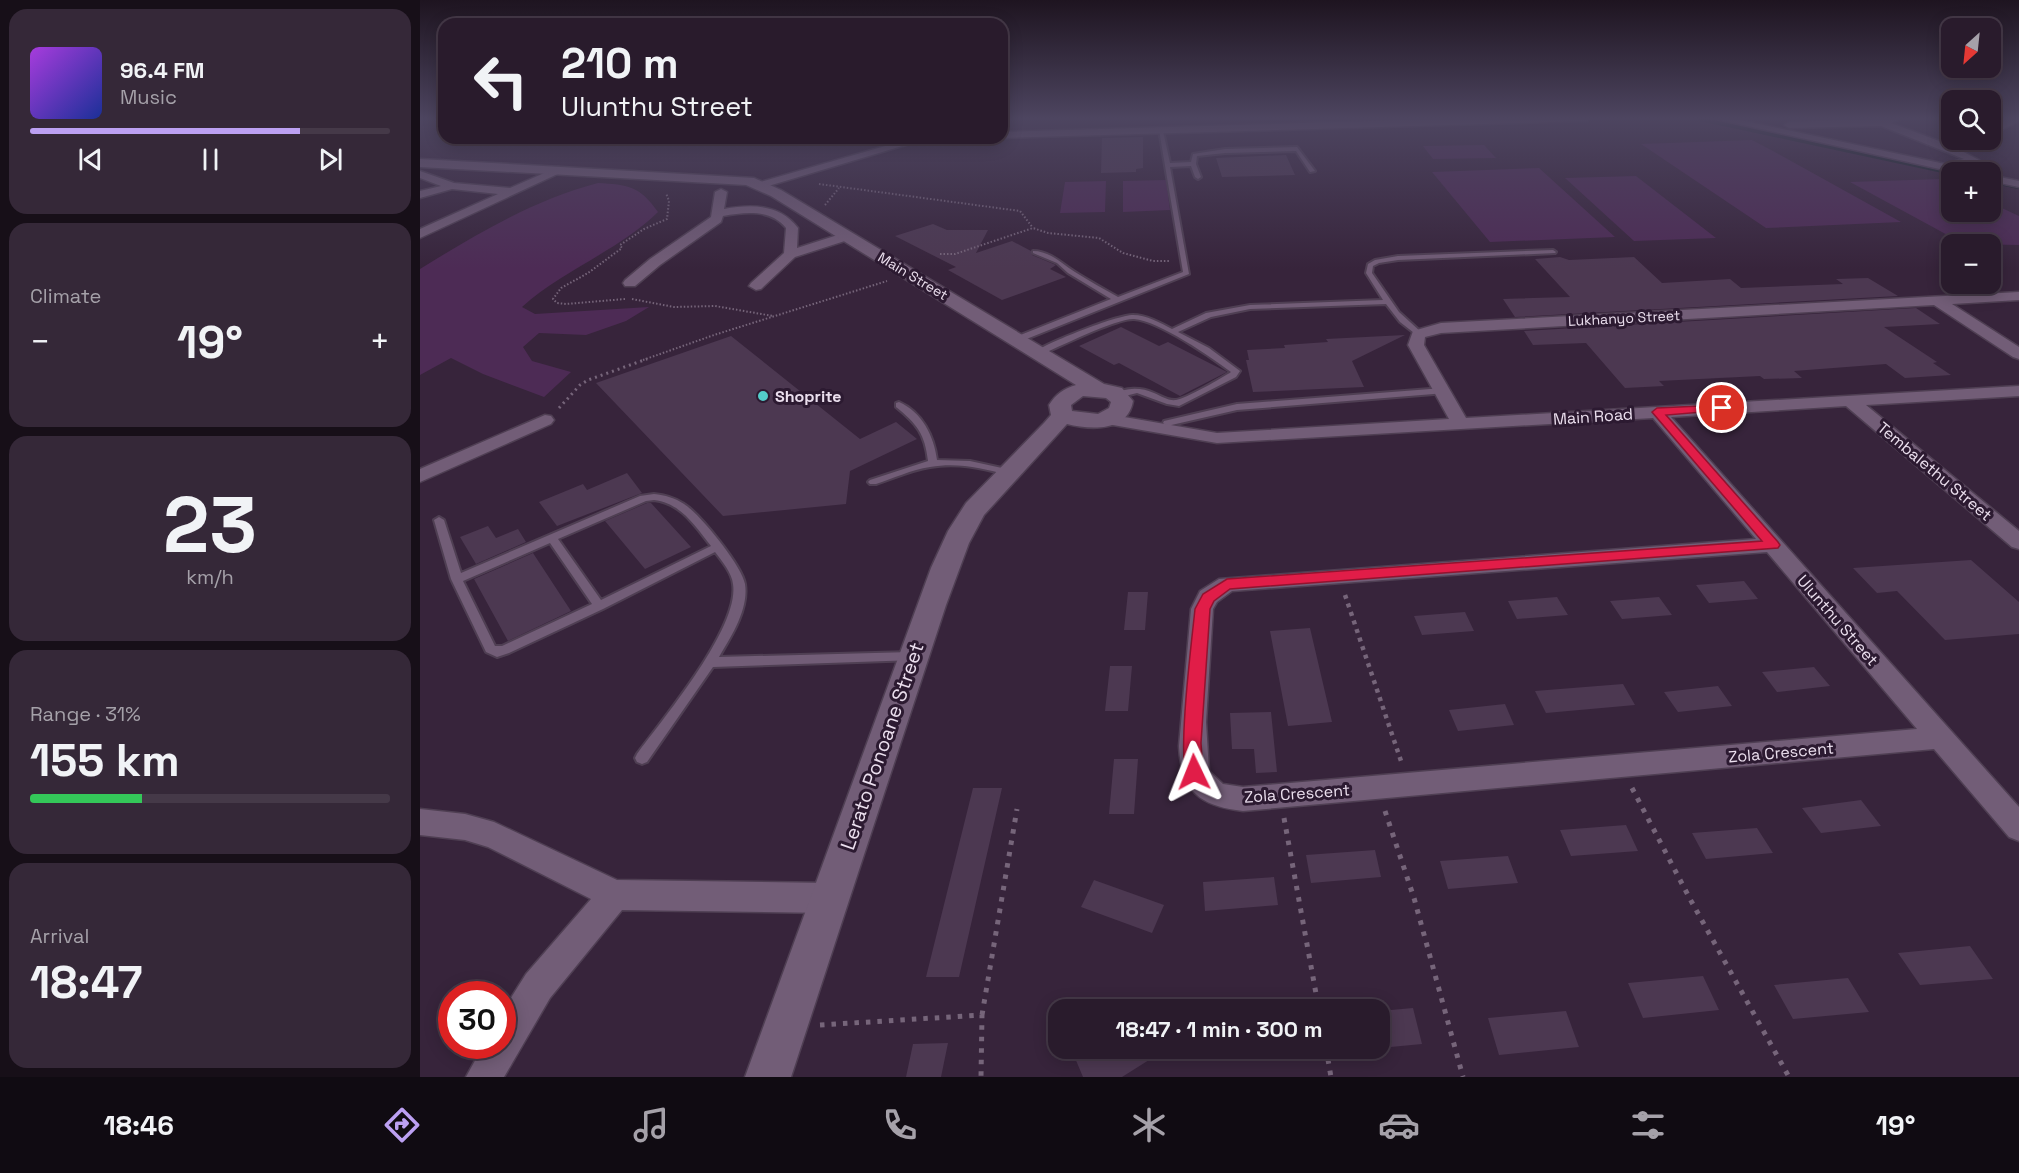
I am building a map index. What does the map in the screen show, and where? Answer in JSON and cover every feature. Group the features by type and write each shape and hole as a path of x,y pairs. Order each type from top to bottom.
{"street":[{"name":"Main Street","path":"524,168 735,179 760,185 1037,353 1063,370 1107,406"},
{"path":"760,185 818,168"},
{"path":"420,234 558,170"},
{"path":"420,174 452,186 510,192"},
{"path":"2001,180 2019,184"},
{"path":"420,195 452,186"},
{"path":"630,283 655,262 713,224 720,213 721,192"},
{"path":"720,213 764,210 785,221 792,228 790,254"},
{"path":"756,286 790,254 847,236"},
{"name":"Lukhanyo Street","path":"1418,334 1441,328 2019,296"},
{"path":"1934,299 2019,354"},
{"path":"1418,334 1416,345 1461,424"},
{"path":"1063,370 1066,404 1080,422 1107,406"},
{"name":"Main Road","path":"1107,406 1203,437 2019,391"},
{"name":"Tembalethu Street","path":"1850,401 2015,534"},
{"path":"1066,404 1107,406"},
{"name":"Lerato Ponoane Street","path":"1042,442 1066,404"},
{"name":"Main Road","path":"1107,406 1167,423 1203,437"},
{"name":"Lerato Ponoane Street","path":"768,1077 931,605 962,529 974,511 1008,472 1042,442 1107,406"},
{"name":"Ulunthu Street","path":"1657,412 2019,828"},
{"path":"420,476 545,420"},
{"name":"Zola Crescent","path":"1773,545 1227,584 1208,597 1202,609 1193,743 1194,772 1209,790 1223,796 1243,799 1940,738"},
{"path":"420,822 465,827 494,835 615,895 829,898"},
{"path":"516,1022 538,986 615,895"},
{"path":"484,1077 494,1059"}],"lane":[{"path":"1016,340 1187,273 1169,168"},
{"path":"1195,168 1198,177"},
{"path":"1035,252 1059,262 1070,272 1117,298 1116,300"},
{"path":"1418,334 1406,326 1387,303 1369,273 1370,265 1377,261 1398,258 1553,252"},
{"path":"1172,332 1209,315 1250,307 1387,303"},
{"path":"1037,353 1126,317 1146,319 1231,366 1236,371 1233,375 1179,403 1172,403 1135,390 1107,406"},
{"path":"1167,423 1237,407 1443,391"},
{"path":"898,405 922,424 927,431 933,464"},
{"path":"873,482 933,464 967,463 1008,472"},
{"path":"457,579 633,502 658,496 676,501 698,522 717,547 739,589 735,612 712,662 642,758"},
{"path":"439,520 457,579 490,649 497,652 599,606 717,547"},
{"path":"552,538 599,606"},
{"path":"712,662 913,657"}],"path":[{"path":"810,182 1020,211 1033,228"},
{"path":"823,207 840,187"},
{"path":"940,255 955,254 1033,228 1099,238 1123,253 1153,261 1185,262"},
{"path":"545,420 588,380 714,334 893,279"},
{"path":"1339,576 1373,683 1410,784"},
{"path":"1621,766 1690,899 1789,1077"},
{"path":"1377,787 1414,898 1463,1077"},
{"path":"1280,795 1317,999"},
{"path":"981,1077 982,1015 1017,808"},
{"path":"814,1025 982,1015"},
{"path":"1328,1059 1331,1077"}],"shaded area":[{"path":"1539,168 1615,237 1490,242 1432,172"},
{"path":"1677,168 1804,168 1901,222 1766,228"},
{"path":"1636,176 1716,238 1634,241 1565,178"},
{"path":"1941,179 1941,222 2001,222 2001,208 2019,216 2019,245 2001,245 2001,234 1946,234 1850,182"},
{"path":"1166,180 1170,210 1123,212 1123,181"},
{"path":"1106,181 1105,212 1060,213 1065,182"},
{"path":"598,183 625,186 639,191 658,212 626,238 555,282 522,307 535,314 649,307 626,321 586,335 539,333 523,347 532,361 571,372 544,397 483,374 451,358 420,375 420,269 528,208"}],"building":[{"path":"1101,168 1141,168 1136,169 1136,172 1101,173"},
{"path":"1219,168 1292,168 1295,175 1222,177"},
{"path":"933,224 947,230 988,230 976,253 1012,241 1031,251 1032,255 1056,265 1050,269 1066,277 1002,300 948,270 956,267 895,236"},
{"path":"1560,257 1569,260 1634,257 1662,283 1730,279 1741,288 1843,284 1836,279 1868,278 1898,296 1515,317 1503,299 1570,297 1535,259"},
{"path":"1916,308 1940,324 1884,327 1937,362 1933,363 1951,375 1905,378 1886,364 1794,371 1802,378 1764,379 1760,376 1659,381 1664,386 1625,388 1586,343 1533,345 1524,331"},
{"path":"1121,327 1159,346 1168,342 1227,372 1180,396 1119,363 1114,365 1079,346"},
{"path":"1405,335 1352,361 1364,387 1253,392 1246,360 1249,360 1247,350 1328,342 1326,339"},
{"path":"731,336 860,439 896,422 917,439 850,471 846,504 723,516 596,383"},
{"path":"627,473 642,493 557,526 539,502 583,484 587,490"},
{"path":"651,503 691,547 645,569 605,521"},
{"path":"488,526 496,538 518,529 526,542 476,564 460,537"},
{"path":"533,553 571,611 508,641 474,579"},
{"path":"1971,560 2019,602 2019,634 1945,640 1897,591 1877,593 1853,568"},
{"path":"1744,581 1758,599 1709,603 1696,585"},
{"path":"1128,592 1148,592 1145,630 1124,630"},
{"path":"1557,597 1568,615 1517,619 1508,601"},
{"path":"1659,597 1672,615 1622,619 1610,601"},
{"path":"1465,612 1474,631 1422,635 1414,616"},
{"path":"1310,628 1332,722 1288,726 1270,631"},
{"path":"1110,666 1132,666 1128,711 1105,711"},
{"path":"1814,667 1830,686 1777,692 1762,672"},
{"path":"1623,684 1635,705 1546,713 1535,691"},
{"path":"1718,686 1732,706 1678,712 1664,692"},
{"path":"1505,704 1514,725 1458,731 1449,710"},
{"path":"1271,712 1277,772 1256,773 1254,749 1232,749 1230,713"},
{"path":"1114,759 1138,759 1134,814 1109,814"},
{"path":"973,788 1002,788 959,977 926,977"},
{"path":"1861,800 1881,826 1821,833 1802,808"},
{"path":"1626,825 1638,851 1571,856 1560,830"},
{"path":"1757,828 1773,853 1706,859 1692,833"},
{"path":"1375,850 1381,877 1311,883 1306,855"},
{"path":"1508,856 1518,883 1448,889 1440,861"},
{"path":"1274,877 1278,905 1205,911 1203,882"},
{"path":"1094,880 1164,905 1152,933 1081,907"},
{"path":"1970,946 1993,979 1920,985 1898,953"},
{"path":"1703,976 1719,1010 1643,1018 1628,983"},
{"path":"1848,978 1869,1012 1793,1019 1774,985"},
{"path":"1413,1008 1422,1044 1390,1047 1390,1010"},
{"path":"1566,1011 1579,1047 1499,1055 1488,1018"},
{"path":"948,1043 941,1077 906,1077 913,1044"},
{"path":"1075,1059 1151,1059 1122,1077 1083,1077"}],"waterway":[{"path":"1930,168 1941,171"},
{"path":"2001,183 2019,187"}],"place":[{"name":"Shoprite","path":"763,396"}],"route":[{"path":"1194,772 1193,743 1202,609 1208,597 1227,584 1773,545 1657,412 1722,408"}]}
